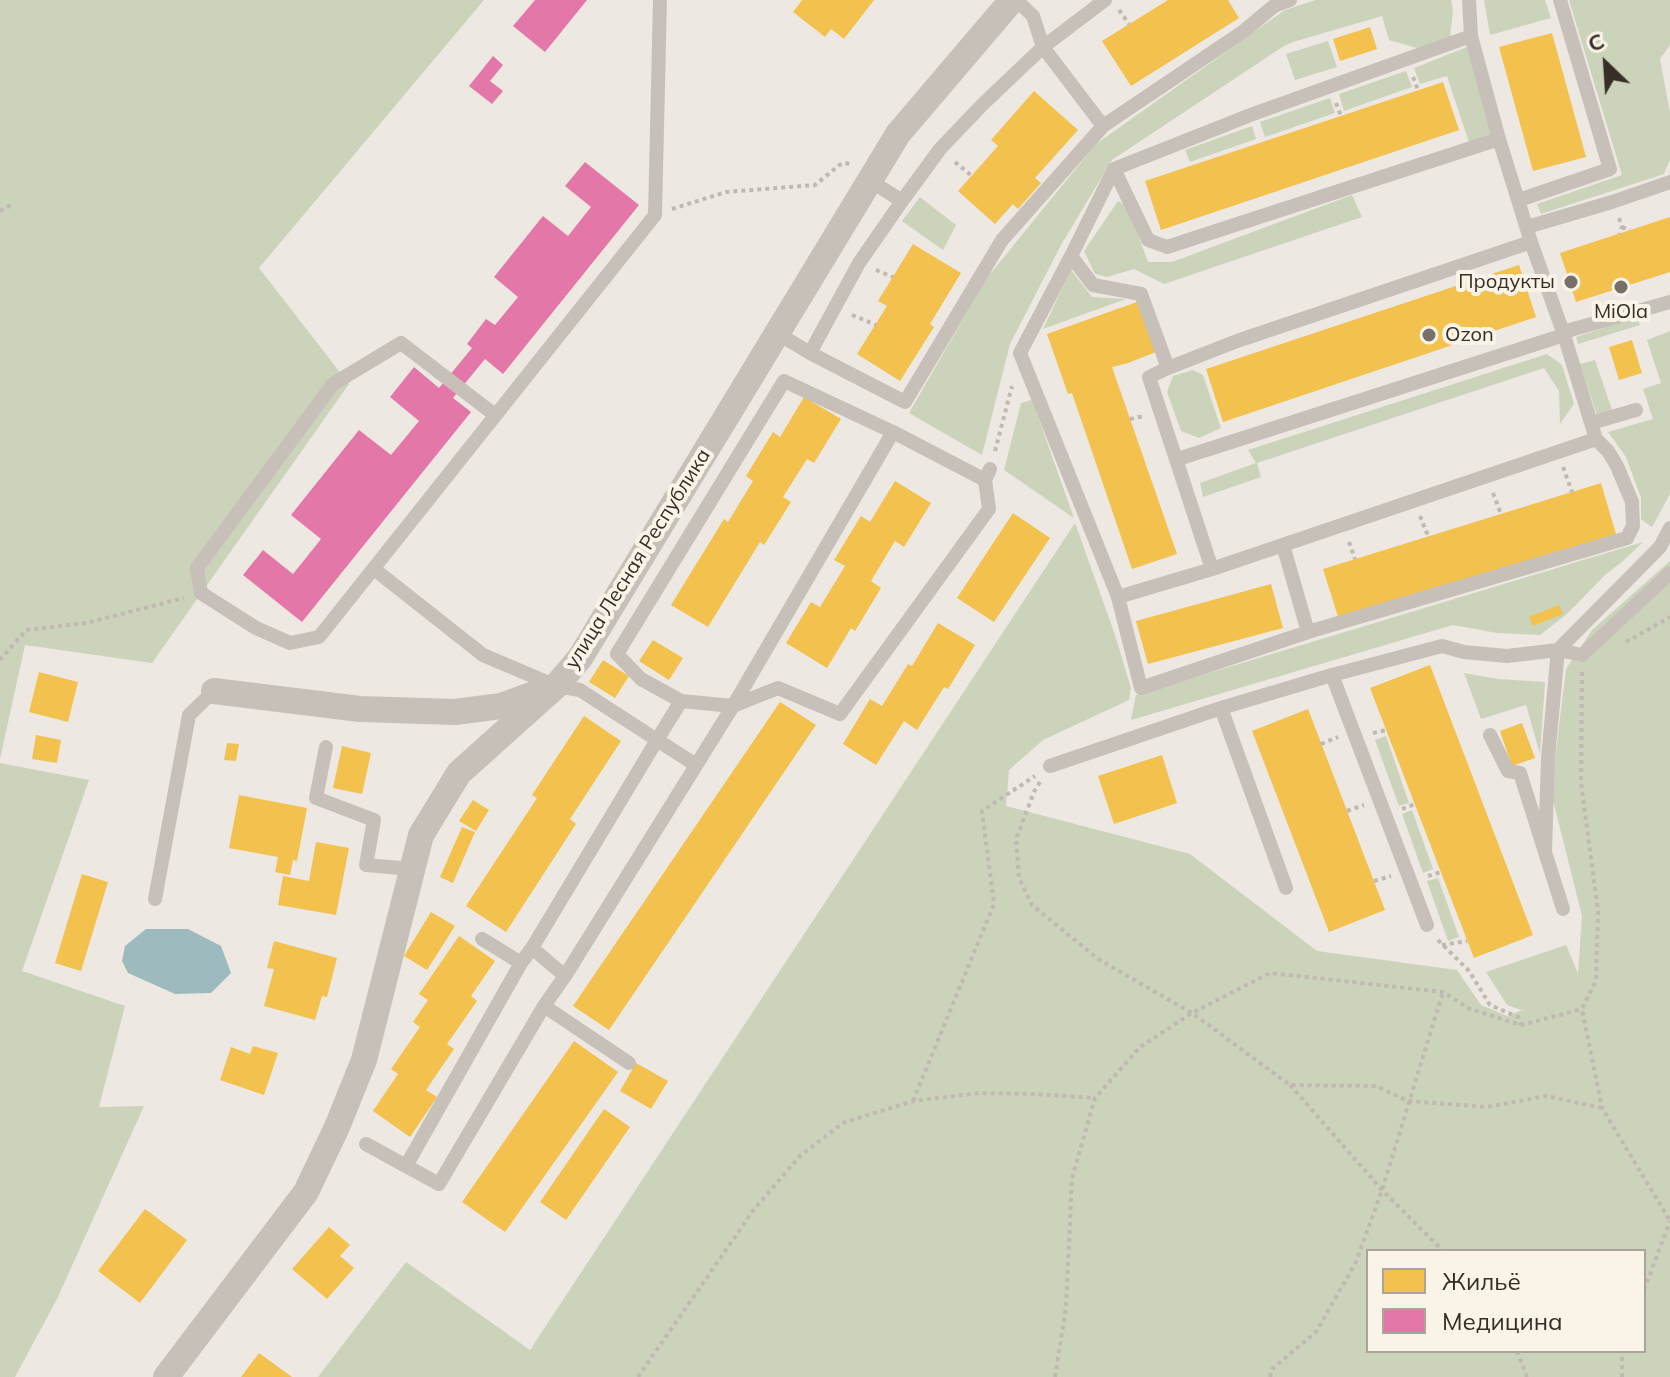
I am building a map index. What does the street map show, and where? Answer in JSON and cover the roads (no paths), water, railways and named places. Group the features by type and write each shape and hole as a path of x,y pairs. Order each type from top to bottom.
{"street":[{"name":"улица Лесная Республика","path":"166,1377 306,1192 364,1060 421,835 459,773 556,686 580,658 898,134 1014,0"},
{"path":"214,691 360,709 455,712 501,706 556,686"}],"lane":[{"path":"495,415 401,343 333,384 197,568 201,593 256,628 290,643 319,637 655,215 660,0"},
{"path":"1014,0 1033,16 1043,47 1103,126"},
{"path":"810,353 859,263 940,149 1043,47 1105,0"},
{"path":"777,333 905,402 1002,240 1103,126 1244,31 1274,6 1290,0"},
{"path":"1469,0 1471,36 1499,139 1596,439 1617,466 1632,502 1633,526 1627,538 1308,632 1141,688 1118,597 1020,353 1114,169 1253,114 1471,36"},
{"path":"1519,200 1610,169 1560,0"},
{"path":"1114,169 1148,240 1167,247 1499,139"},
{"path":"869,180 902,201"},
{"path":"1212,569 1149,377 1670,182"},
{"path":"1071,256 1093,285 1141,294 1168,368"},
{"path":"1178,459 1564,335 1570,330 1670,302"},
{"path":"784,381 893,432 988,474 989,509 840,714 778,688 733,706 681,701 641,679 617,654 784,381"},
{"path":"1591,423 1636,410"},
{"path":"366,1144 439,1184 544,1006 733,706 893,432"},
{"path":"1118,597 1212,569 1596,439"},
{"path":"1545,851 1548,758 1558,650 1660,547 1670,528"},
{"path":"1283,545 1308,632"},
{"path":"374,569 483,655 556,686 580,690 696,765"},
{"path":"1050,766 1221,708 1442,646 1464,652 1507,656 1558,650 1582,655 1670,573"},
{"path":"1332,675 1427,925"},
{"path":"155,899 189,715 214,691"},
{"path":"406,1166 521,963 681,701"},
{"path":"1221,708 1286,888"},
{"path":"1490,735 1508,771 1520,773 1563,909"},
{"path":"326,747 316,798 374,820 366,865 412,869"},
{"path":"482,939 521,963"},
{"path":"532,948 565,976"},
{"path":"544,1006 629,1063"}],"water":[{"path":"146,929 188,929 221,946 231,973 211,993 175,994 128,973 122,961 125,946"}],"place":[{"name":"Продукты","path":"1571,282"},
{"name":"MiOla","path":"1621,287"},
{"name":"Ozon","path":"1429,335"}]}
